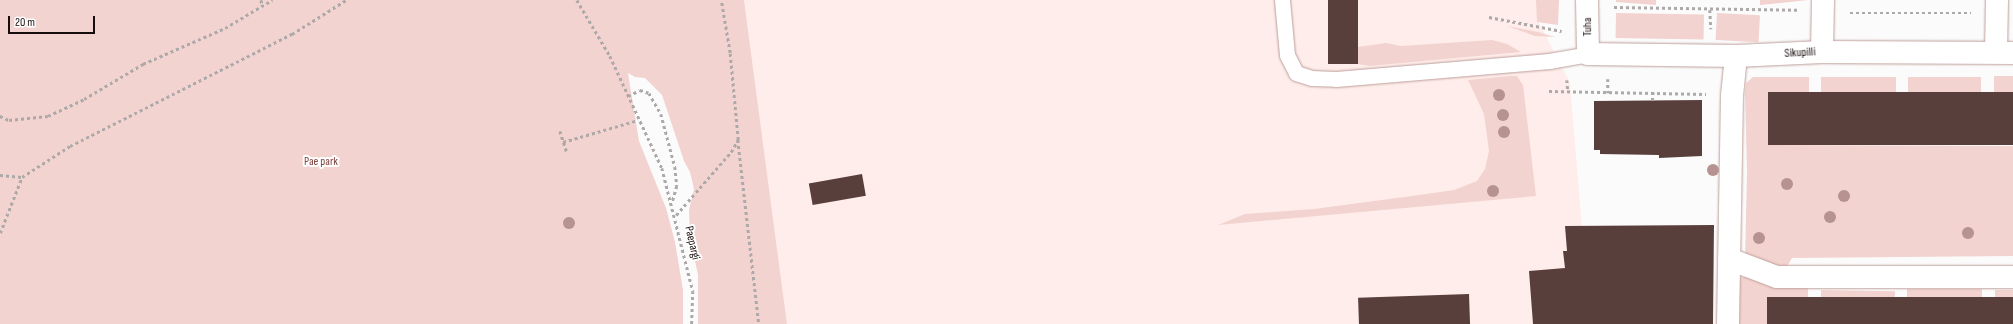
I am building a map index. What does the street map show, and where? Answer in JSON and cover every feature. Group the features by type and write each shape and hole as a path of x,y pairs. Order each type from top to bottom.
{"street":[{"name":"Tuha","path":"1588,0 1588,54"},
{"path":"1822,52 1823,6"},
{"path":"1997,6 2005,53"},
{"name":"Sikupilli","path":"1588,54 1736,56 1822,52 2005,53"},
{"path":"1728,324 1732,96 1736,56"},
{"path":"1730,259 1777,277 2013,277"}],"lane":[{"path":"1282,0 1287,55 1296,72 1311,78 1336,79 1541,62 1588,54"}],"path":[{"path":"261,0 263,6"},
{"path":"0,116 9,120 48,116 84,99 143,64 225,28 272,0"},
{"path":"0,233 22,177 70,146 292,34 346,0"},
{"name":"Paepargi","path":"577,0 610,56 638,120 662,168 676,215 693,291 692,324"},
{"path":"721,0 730,53 758,324"},
{"path":"1612,7 1749,11 1803,10 1823,6 1997,6"},
{"path":"1489,17 1563,31"},
{"path":"628,96 640,90 649,93 661,114 675,167 677,186 672,204"},
{"path":"1549,91 1705,92 1710,97"},
{"path":"1652,92 1652,100"},
{"path":"563,142 638,120"},
{"path":"560,131 566,152"},
{"path":"676,215 731,152 738,140"},
{"path":"0,175 22,177"}],"shaded area":[{"path":"744,0 1537,0 1537,19 1570,83 1590,324 787,324"}],"green space":[{"name":"Pae park","path":"0,0 744,0 787,324 698,324 698,275 690,238 689,210 694,189 690,172 684,161 662,95 645,78 635,77 628,73 639,141 666,208 675,242 683,290 683,324 0,324"},
{"path":"1536,0 1559,0 1558,25 1537,22"},
{"path":"1616,0 1656,0 1656,5 1616,2"},
{"path":"1760,0 1808,0 1760,5"},
{"path":"1616,13 1704,15 1704,40 1616,38"},
{"path":"1717,13 1760,15 1759,42 1716,40"},
{"path":"1507,26 1538,32 1555,37 1535,36"},
{"path":"1492,40 1507,44 1521,52 1369,66 1358,64 1358,47 1386,43 1401,46"},
{"path":"1517,76 1523,85 1536,196 1218,225 1245,214 1314,209 1412,196 1454,190 1477,181 1485,169 1489,151 1484,114 1468,80"},
{"path":"1994,76 2013,76 2013,93 1994,93"},
{"path":"1753,77 1809,77 1809,93 1768,93 1768,145 2013,146 2013,256 1792,258 1784,272 1745,261 1747,171 1745,94 1746,83"},
{"path":"1821,77 1896,77 1896,93 1821,93"},
{"path":"1908,77 1981,77 1981,93 1908,93"},
{"path":"1749,276 1808,288 1808,298 1767,324 1736,324 1735,288 1740,278"},
{"path":"1907,289 1982,289 1982,298 1907,298"},
{"path":"1821,290 1895,291 1895,299 1821,298"},
{"path":"1995,290 2013,290 2013,298 1995,298"}],"building":[{"path":"1328,0 1358,0 1358,64 1328,64"},
{"path":"1768,92 2013,92 2013,145 1768,145"},
{"path":"1702,100 1702,156 1659,158 1659,155 1600,154 1600,150 1594,150 1594,101"},
{"path":"862,174 866,196 813,205 809,183"},
{"path":"1714,225 1713,324 1533,324 1529,271 1565,268 1563,251 1567,251 1565,226"},
{"path":"1469,294 1470,324 1359,324 1358,298"},
{"path":"1767,297 2013,297 2013,324 1767,324"}]}
